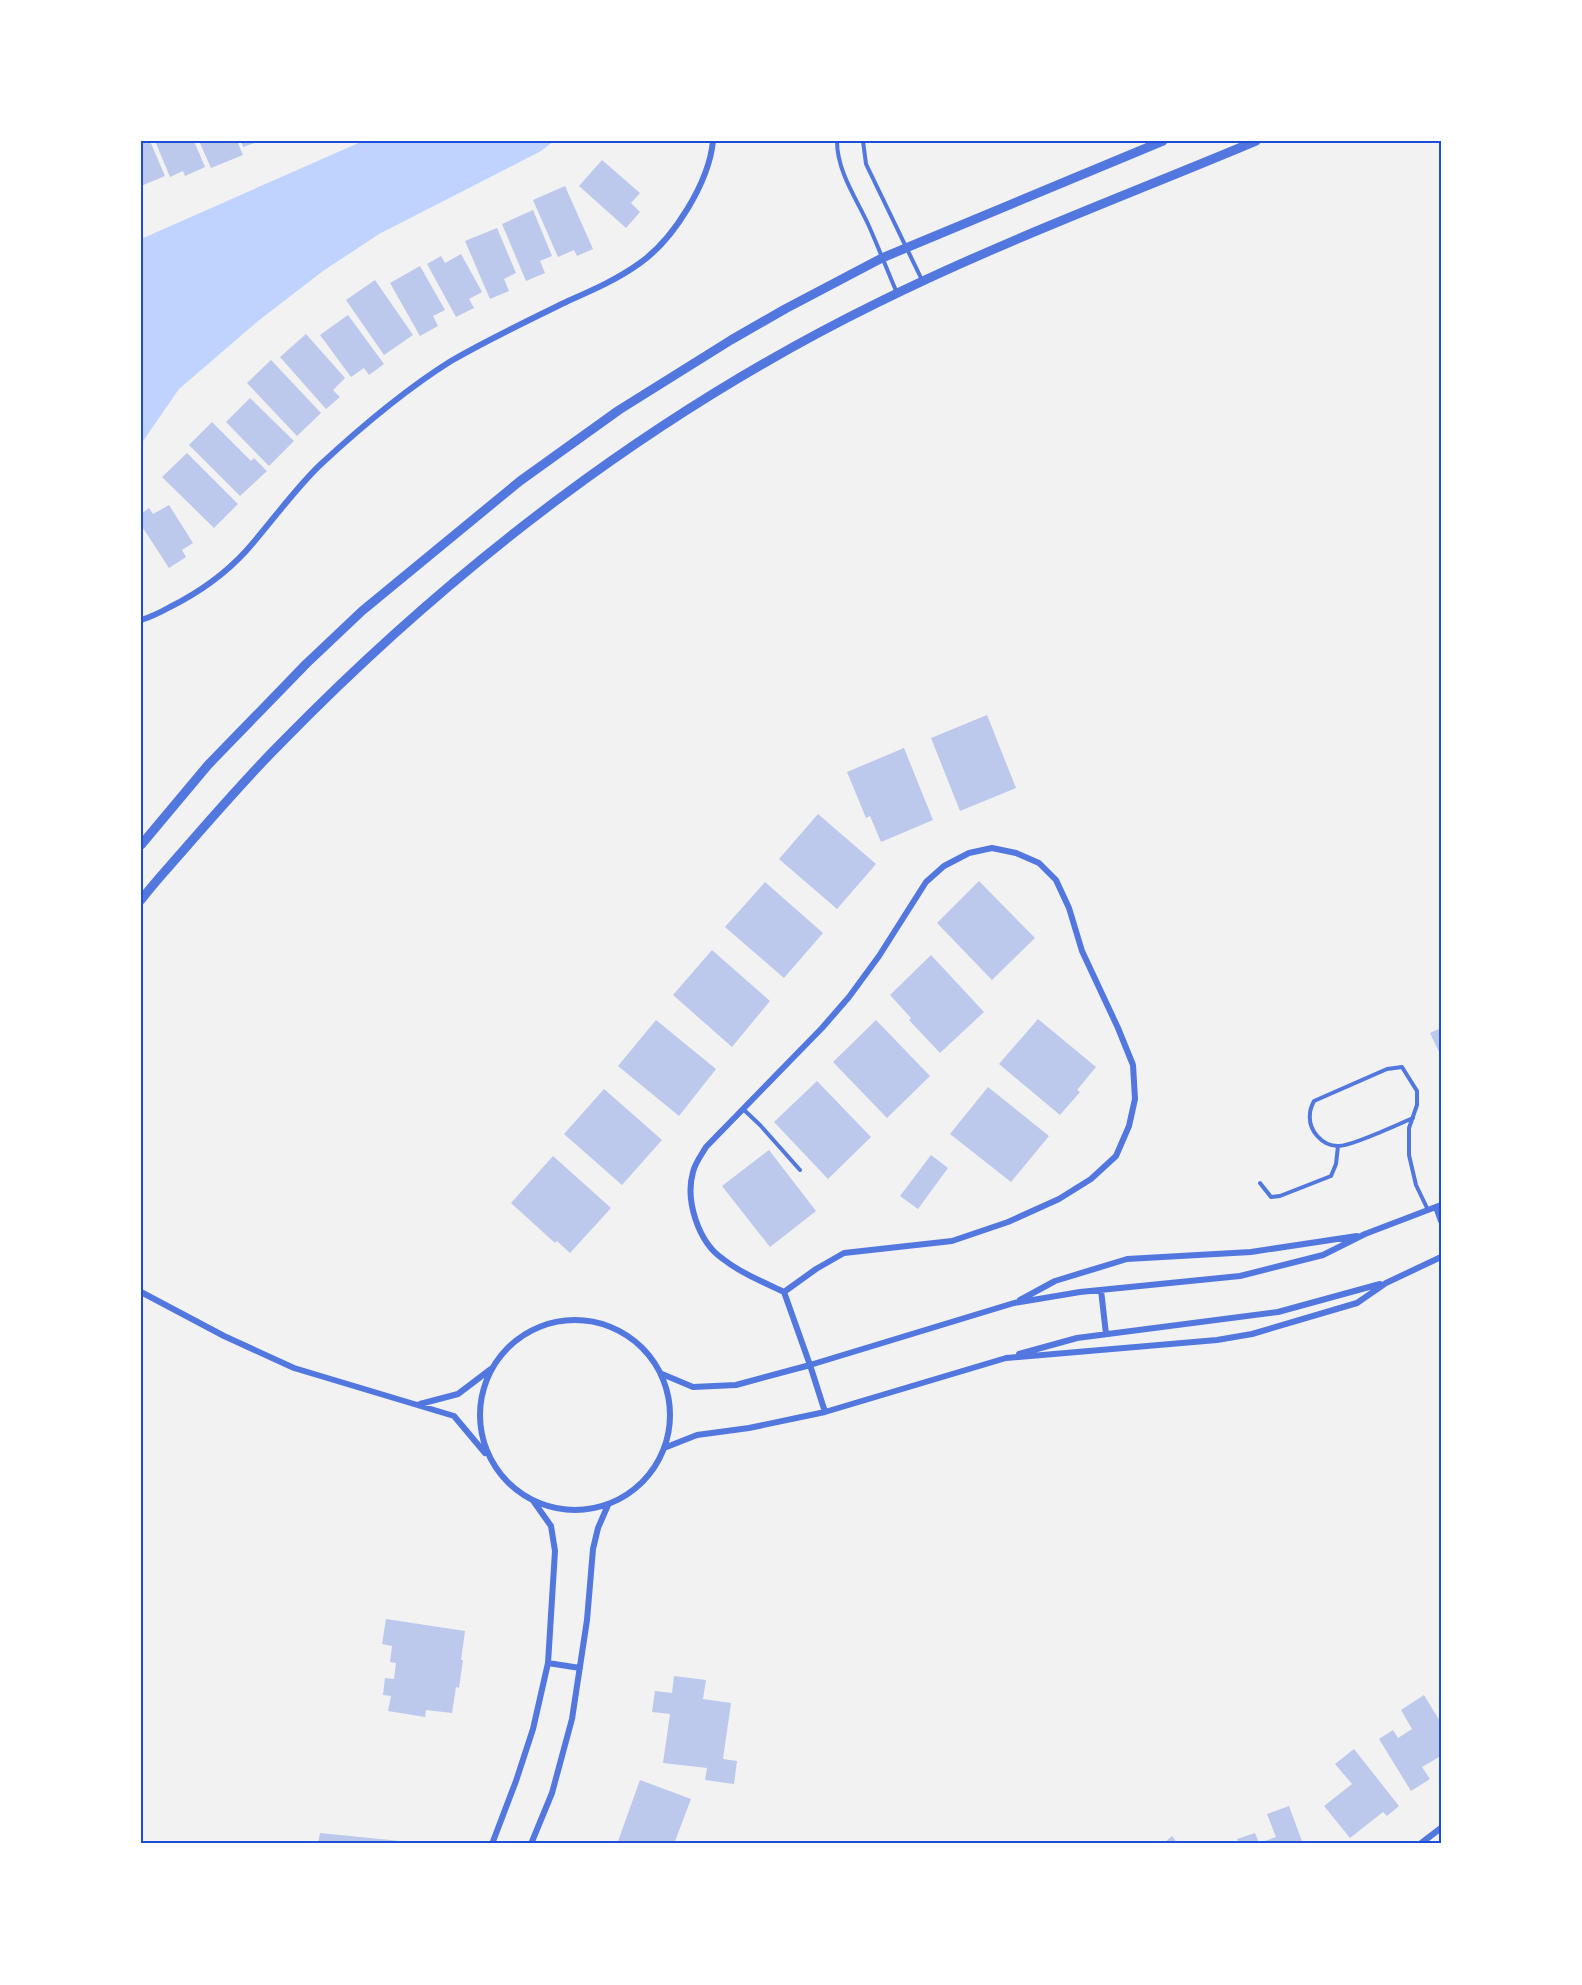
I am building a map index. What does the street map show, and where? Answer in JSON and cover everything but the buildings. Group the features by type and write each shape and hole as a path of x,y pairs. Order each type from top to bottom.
{"street":[{"path":"141,620 183,601 219,578 246,552 310,475 360,428 405,392 450,362 494,337 612,280 642,262 665,239 686,210 703,180 713,141"},
{"path":"141,845 208,765 362,611 520,481 619,410 731,340 882,258 1163,141"},
{"path":"141,900 233,792 329,694 445,589 544,510 639,441 795,346 923,281 1256,141"},
{"path":"784,1292 816,1269 844,1253 952,1241 1008,1222 1059,1199 1091,1179 1116,1156 1130,1126 1135,1099 1133,1065 1118,1028 1098,990 1082,951 1069,908 1056,880 1039,863 1017,853 992,848 969,853 944,866 926,882 879,956 849,997 822,1028 706,1147 693,1171 690,1198 704,1239 721,1258 752,1277 784,1292 825,1412"},
{"path":"662,1374 693,1387 736,1384 810,1365 1014,1303 1101,1290 1240,1276 1323,1256 1365,1234 1438,1206 1441,1221"},
{"path":"1014,1303 1055,1281 1127,1259 1251,1252 1365,1234"},
{"path":"1006,1358 1143,1348 1252,1334 1357,1302 1386,1283 1441,1257"},
{"path":"664,1448 696,1435 749,1428 825,1412 1077,1338 1278,1312 1386,1283"},
{"path":"1101,1290 1106,1334"},
{"path":"141,1292 294,1368 454,1416 490,1459 500,1475 513,1488 534,1502 569,1511 589,1510 608,1505 643,1483 655,1468 669,1432 671,1414 669,1396 662,1374 639,1344 610,1326 580,1320 562,1321 543,1326 522,1336 506,1350 492,1369 480,1402 480,1423 490,1459"},
{"path":"420,1404 458,1394 492,1369"},
{"path":"492,1844 516,1781 532,1729 548,1663 555,1551 551,1526 534,1502"},
{"path":"531,1844 552,1793 572,1719 587,1620 593,1549 598,1528 608,1505"},
{"path":"548,1663 580,1668"},
{"path":"1420,1844 1441,1828"}],"lane":[{"path":"837,141 837,152 847,183 897,294"},
{"path":"862,141 866,164 923,281"},
{"path":"1413,1118 1338,1146 1324,1142 1314,1133 1309,1116 1314,1101 1387,1069 1402,1067 1417,1091 1417,1105 1413,1118 1409,1128 1409,1155 1416,1185 1428,1210"},
{"path":"743,1109 801,1170"},
{"path":"1260,1183 1271,1197 1280,1196 1330,1176 1336,1164 1338,1146"}],"water":[{"path":"363,141 554,141 541,151 379,234 323,271 258,321 179,389 141,444 141,239"}]}
